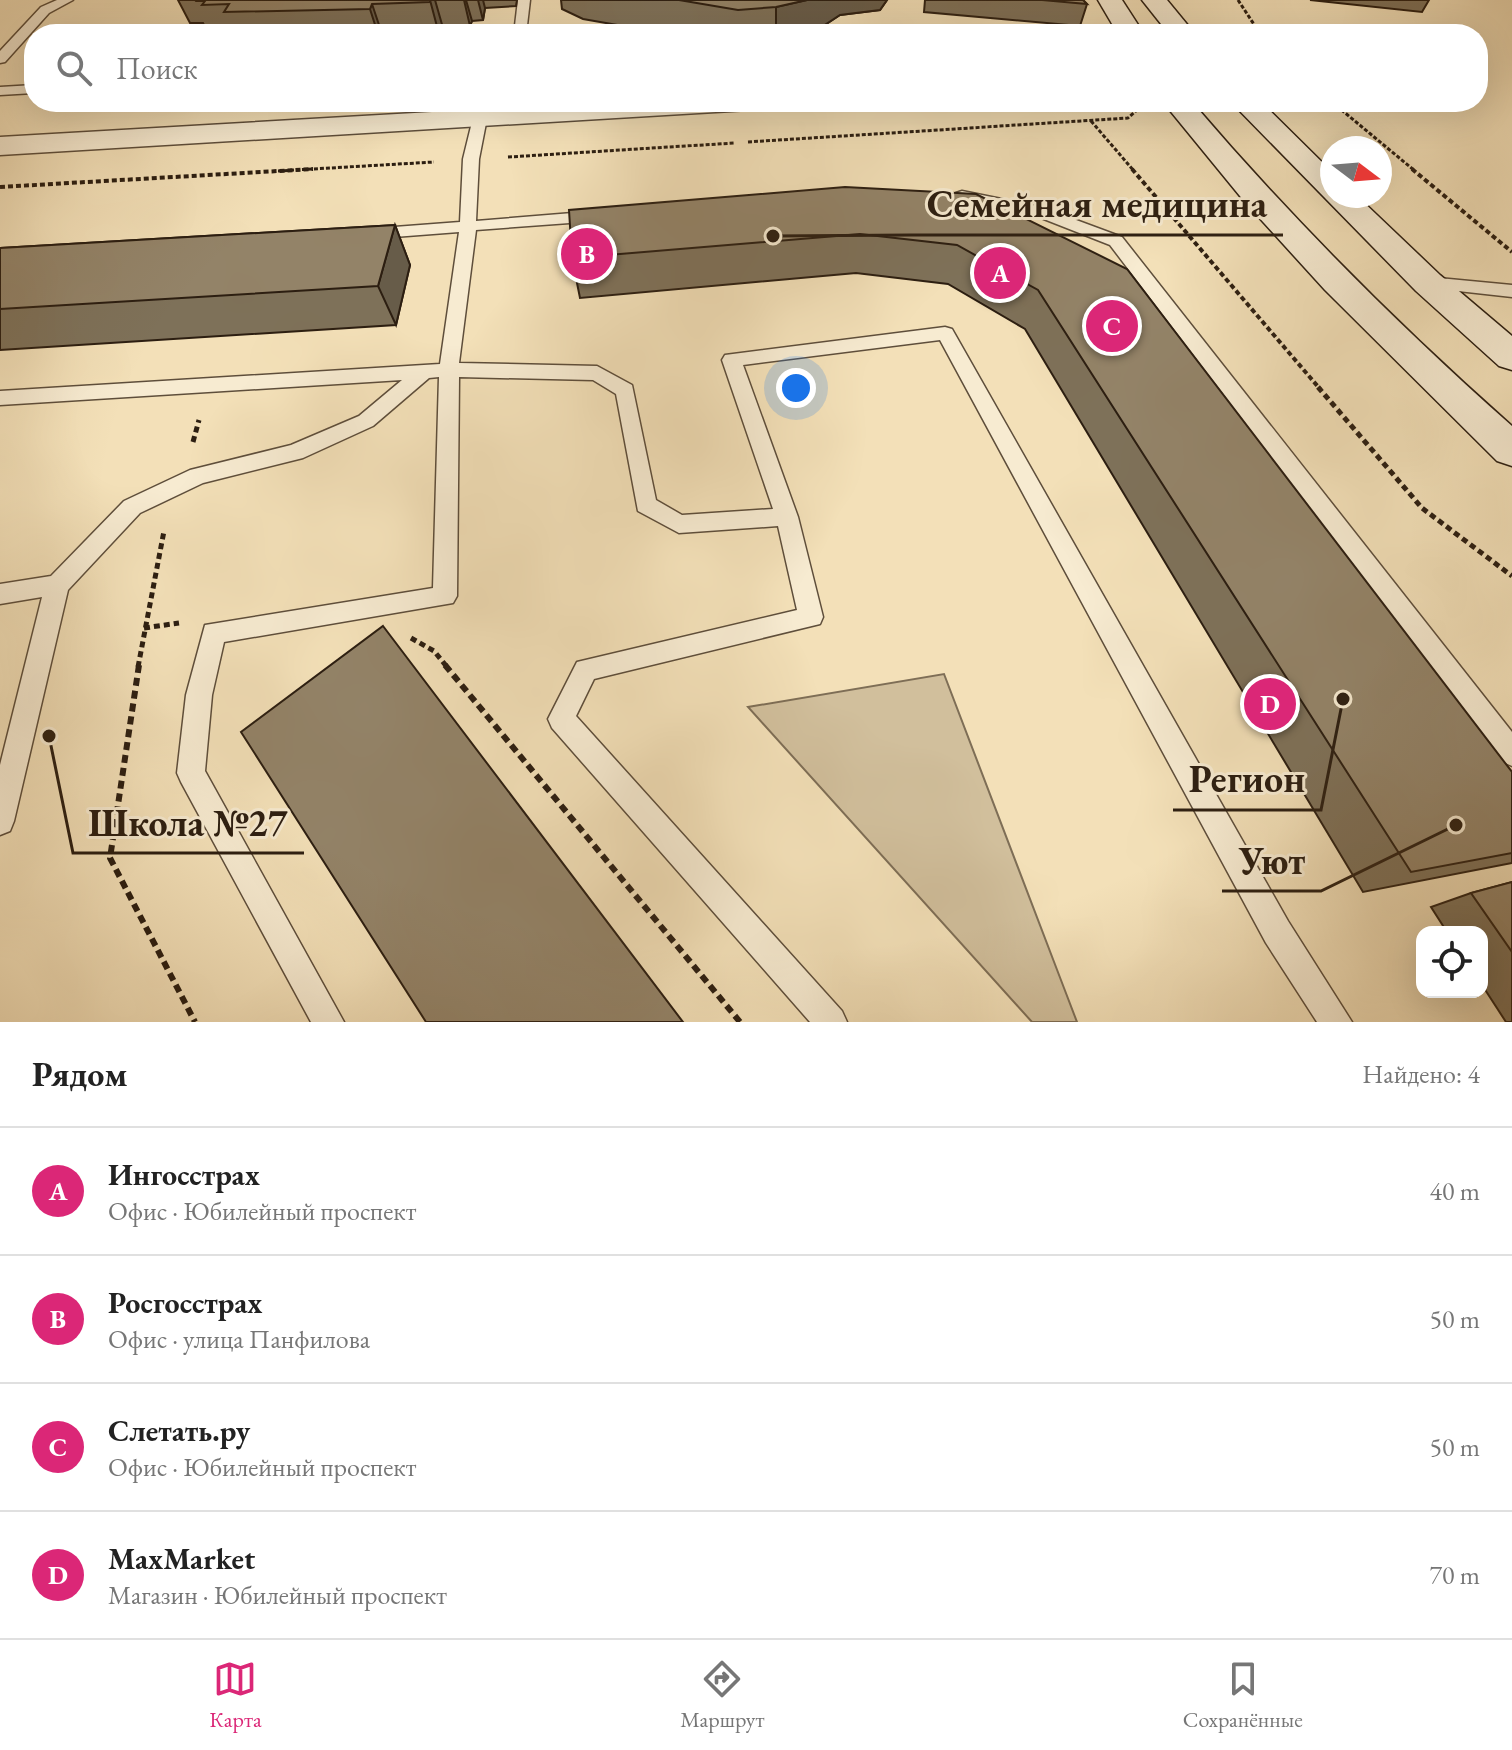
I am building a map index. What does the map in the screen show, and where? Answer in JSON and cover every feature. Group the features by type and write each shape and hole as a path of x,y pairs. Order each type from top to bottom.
{"main road":[{"path":"1110,0 1125,24"},
{"path":"1154,0 1174,24"},
{"path":"0,146 480,118 502,112"},
{"path":"1185,112 1236,175 1331,277 1512,450"},
{"path":"1255,112 1320,177"},
{"path":"1351,208 1428,283 1512,357"}],"lane":[{"path":"32,24 45,10 67,0"},
{"path":"521,24 524,0"},
{"path":"0,59 24,33"},
{"path":"0,91 24,90"},
{"path":"328,1022 191,773 199,695 214,633 445,596 449,370 468,227 471,159 480,118"},
{"path":"945,194 1035,210 1116,241 1512,753"},
{"path":"343,235 623,214"},
{"path":"1428,283 1512,291"},
{"path":"831,1022 561,719 586,670 811,617 787,517 732,360 945,333 1277,932 1336,1022"},
{"path":"0,398 449,370 597,373 625,390 646,505 679,524 787,517"},
{"path":"0,821 57,585 132,507 198,476 296,452 366,421 424,372"},
{"path":"0,594 57,585"}],"path":[{"path":"1238,0 1254,24"},
{"path":"0,187 1128,118 1134,112"},
{"path":"1344,112 1512,252"},
{"path":"1090,120 1422,508 1512,576"},
{"path":"195,1022 110,858 144,628 162,535 209,385"},
{"path":"434,651 740,1022"}],"shaded area":[{"path":"944,674 1077,1022 1032,1022 748,707"}],"building":[{"path":"198,0 430,2 372,4 370,9 224,12 229,4 202,5 205,1"},
{"path":"679,0 807,0 776,7 738,10"},
{"path":"1042,0 1083,0 1087,4"},
{"path":"845,187 976,194 1127,269 1512,772 1512,853 1411,872 1038,290 957,245 860,234 572,258 569,210"},
{"path":"395,225 378,286 0,309 0,248"},
{"path":"383,626 683,1022 426,1022 241,732"},
{"path":"1512,882 1512,952 1471,893"}],"place":[{"name":"Семейная медицина","path":"773,236"},
{"name":"Росгосстрах","path":"587,254"},
{"name":"Ингосстрах","path":"1000,273"},
{"name":"Слетать.ру","path":"1112,326"},
{"name":"Регион","path":"1343,699"},
{"name":"MaxMarket","path":"1270,704"},
{"name":"Школа №27","path":"49,736"},
{"name":"Уют","path":"1456,825"}]}
